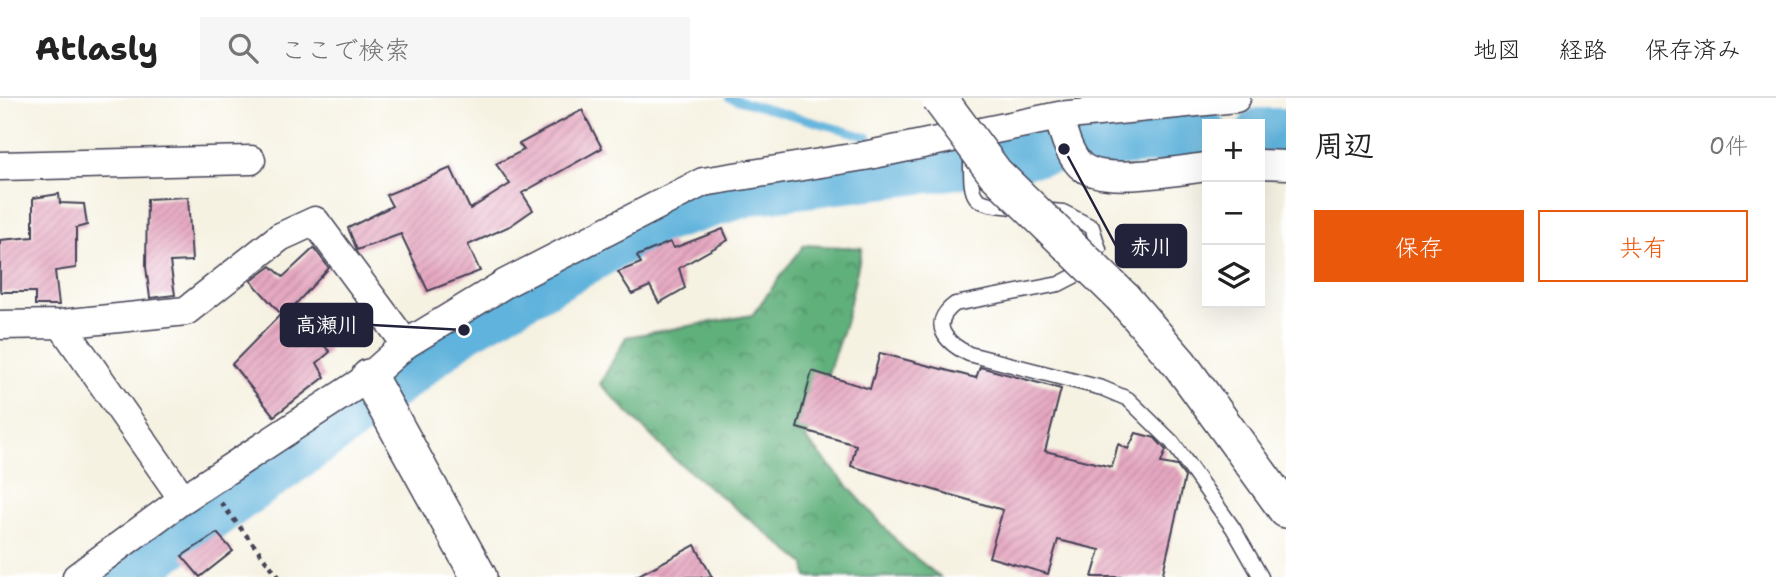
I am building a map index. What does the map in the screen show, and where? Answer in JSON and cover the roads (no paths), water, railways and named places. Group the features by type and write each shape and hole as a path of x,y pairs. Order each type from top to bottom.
{"street":[{"path":"939,98 995,173 1123,298 1180,364 1286,510"},
{"path":"77,577 183,499 376,391 406,344 517,277 703,182 864,156 971,144 1060,123 1236,98"},
{"path":"1060,123 1079,164 1095,173 1111,176 1202,167"},
{"path":"0,166 251,160"},
{"path":"1265,164 1286,165"},
{"path":"0,325 61,324 186,311 280,237 315,221 406,344"},
{"path":"61,324 183,499"},
{"path":"376,391 479,577"}],"lane":[{"path":"971,144 971,188 974,198 981,203 1063,212 1092,227 1098,249 1088,269 1059,284 955,304 945,312 941,325 944,337 954,347 968,354 1102,387 1128,399 1172,442 1233,528 1261,577"}],"waterway":[{"path":"729,98 868,137"},
{"path":"1265,131 1286,131"},
{"path":"127,577 349,421 464,330 659,221 755,191 930,170 1064,149 1202,135"},
{"path":"905,158 930,170"}],"place":[{"name":"赤川","path":"1064,149"},
{"name":"高瀬川","path":"464,330"}]}
